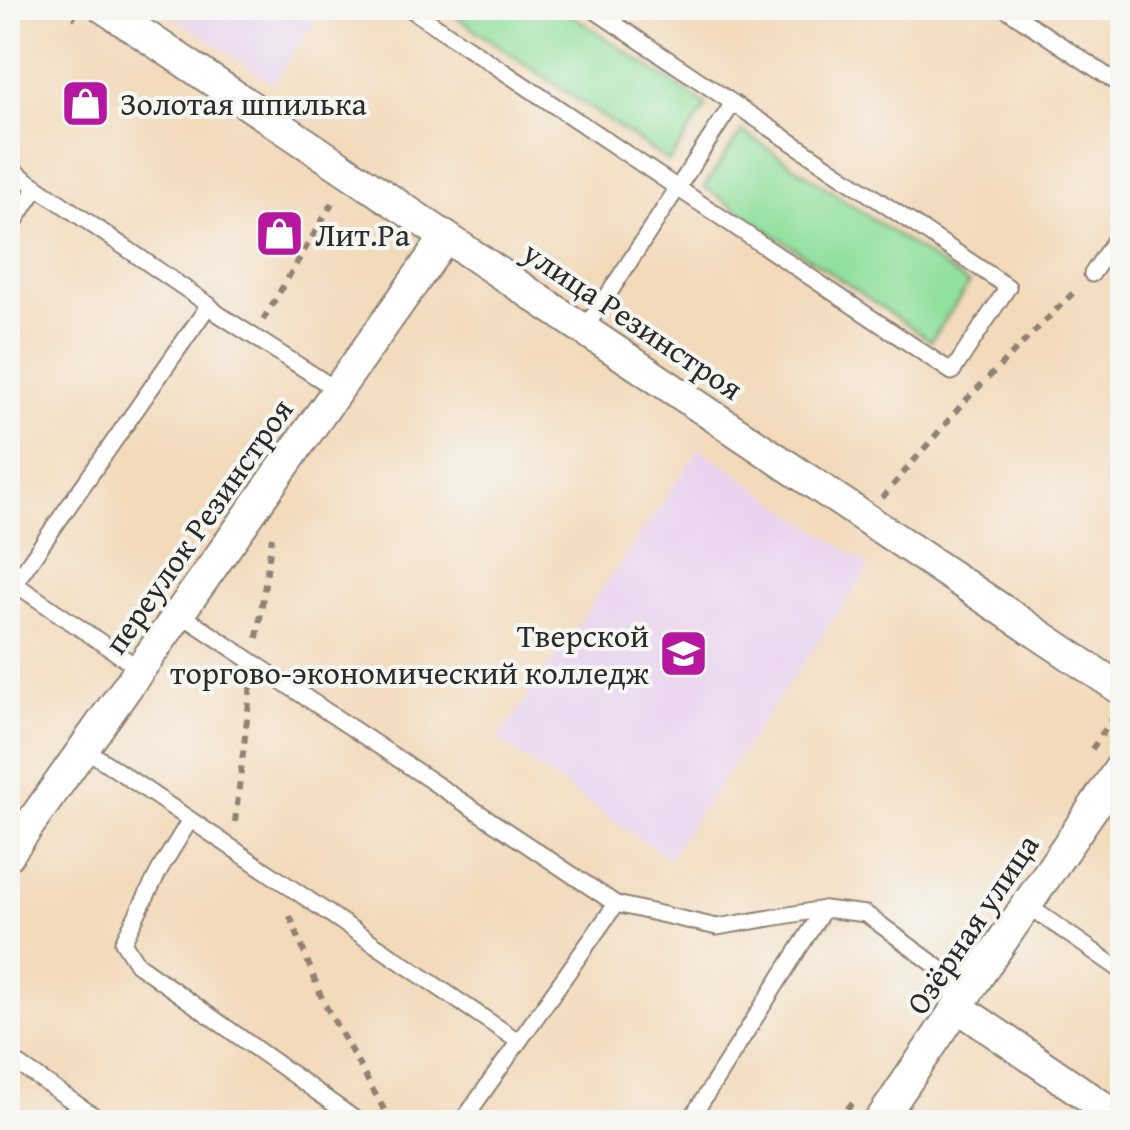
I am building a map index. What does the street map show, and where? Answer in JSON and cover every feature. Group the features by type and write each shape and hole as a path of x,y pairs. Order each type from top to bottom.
{"street":[{"name":"улица Резинстроя","path":"104,8 1122,690"},
{"name":"переулок Резинстроя","path":"8,855 446,237"},
{"name":"Озёрная улица","path":"879,1122 1122,765"},
{"path":"958,1007 1121,1117"}],"lane":[{"path":"409,8 952,372 1008,287 591,8"},
{"path":"1005,8 1122,86"},
{"path":"583,328 733,103"},
{"path":"8,167 217,314 337,390"},
{"path":"8,232 38,188"},
{"path":"1092,274 1122,229"},
{"path":"140,669 10,585 209,305"},
{"path":"179,613 616,904 717,927 824,909 866,914 942,970 958,1007"},
{"path":"84,748 518,1041"},
{"path":"190,820 123,942 137,964 359,1122"},
{"path":"462,1122 616,904"},
{"path":"1027,905 1122,971"},
{"path":"688,1122 824,909"},
{"path":"8,1056 102,1122"}],"path":[{"path":"253,336 339,192"},
{"path":"864,518 966,401 1092,274"},
{"path":"276,878 322,1001 392,1122"}],"shaded area":[{"path":"162,8 324,8 273,83"},
{"name":"Тверской торгово-экономический колледж","path":"700,448 870,567 668,858 498,740"}],"green space":[{"path":"443,8 561,8 707,106 669,162"},
{"path":"742,131 969,284 931,341 704,187"}],"place":[{"name":"Золотая шпилька","path":"85,103"},
{"name":"Лит.Ра","path":"280,234"},
{"name":"Тверской торгово-экономический колледж","path":"684,653"}]}
